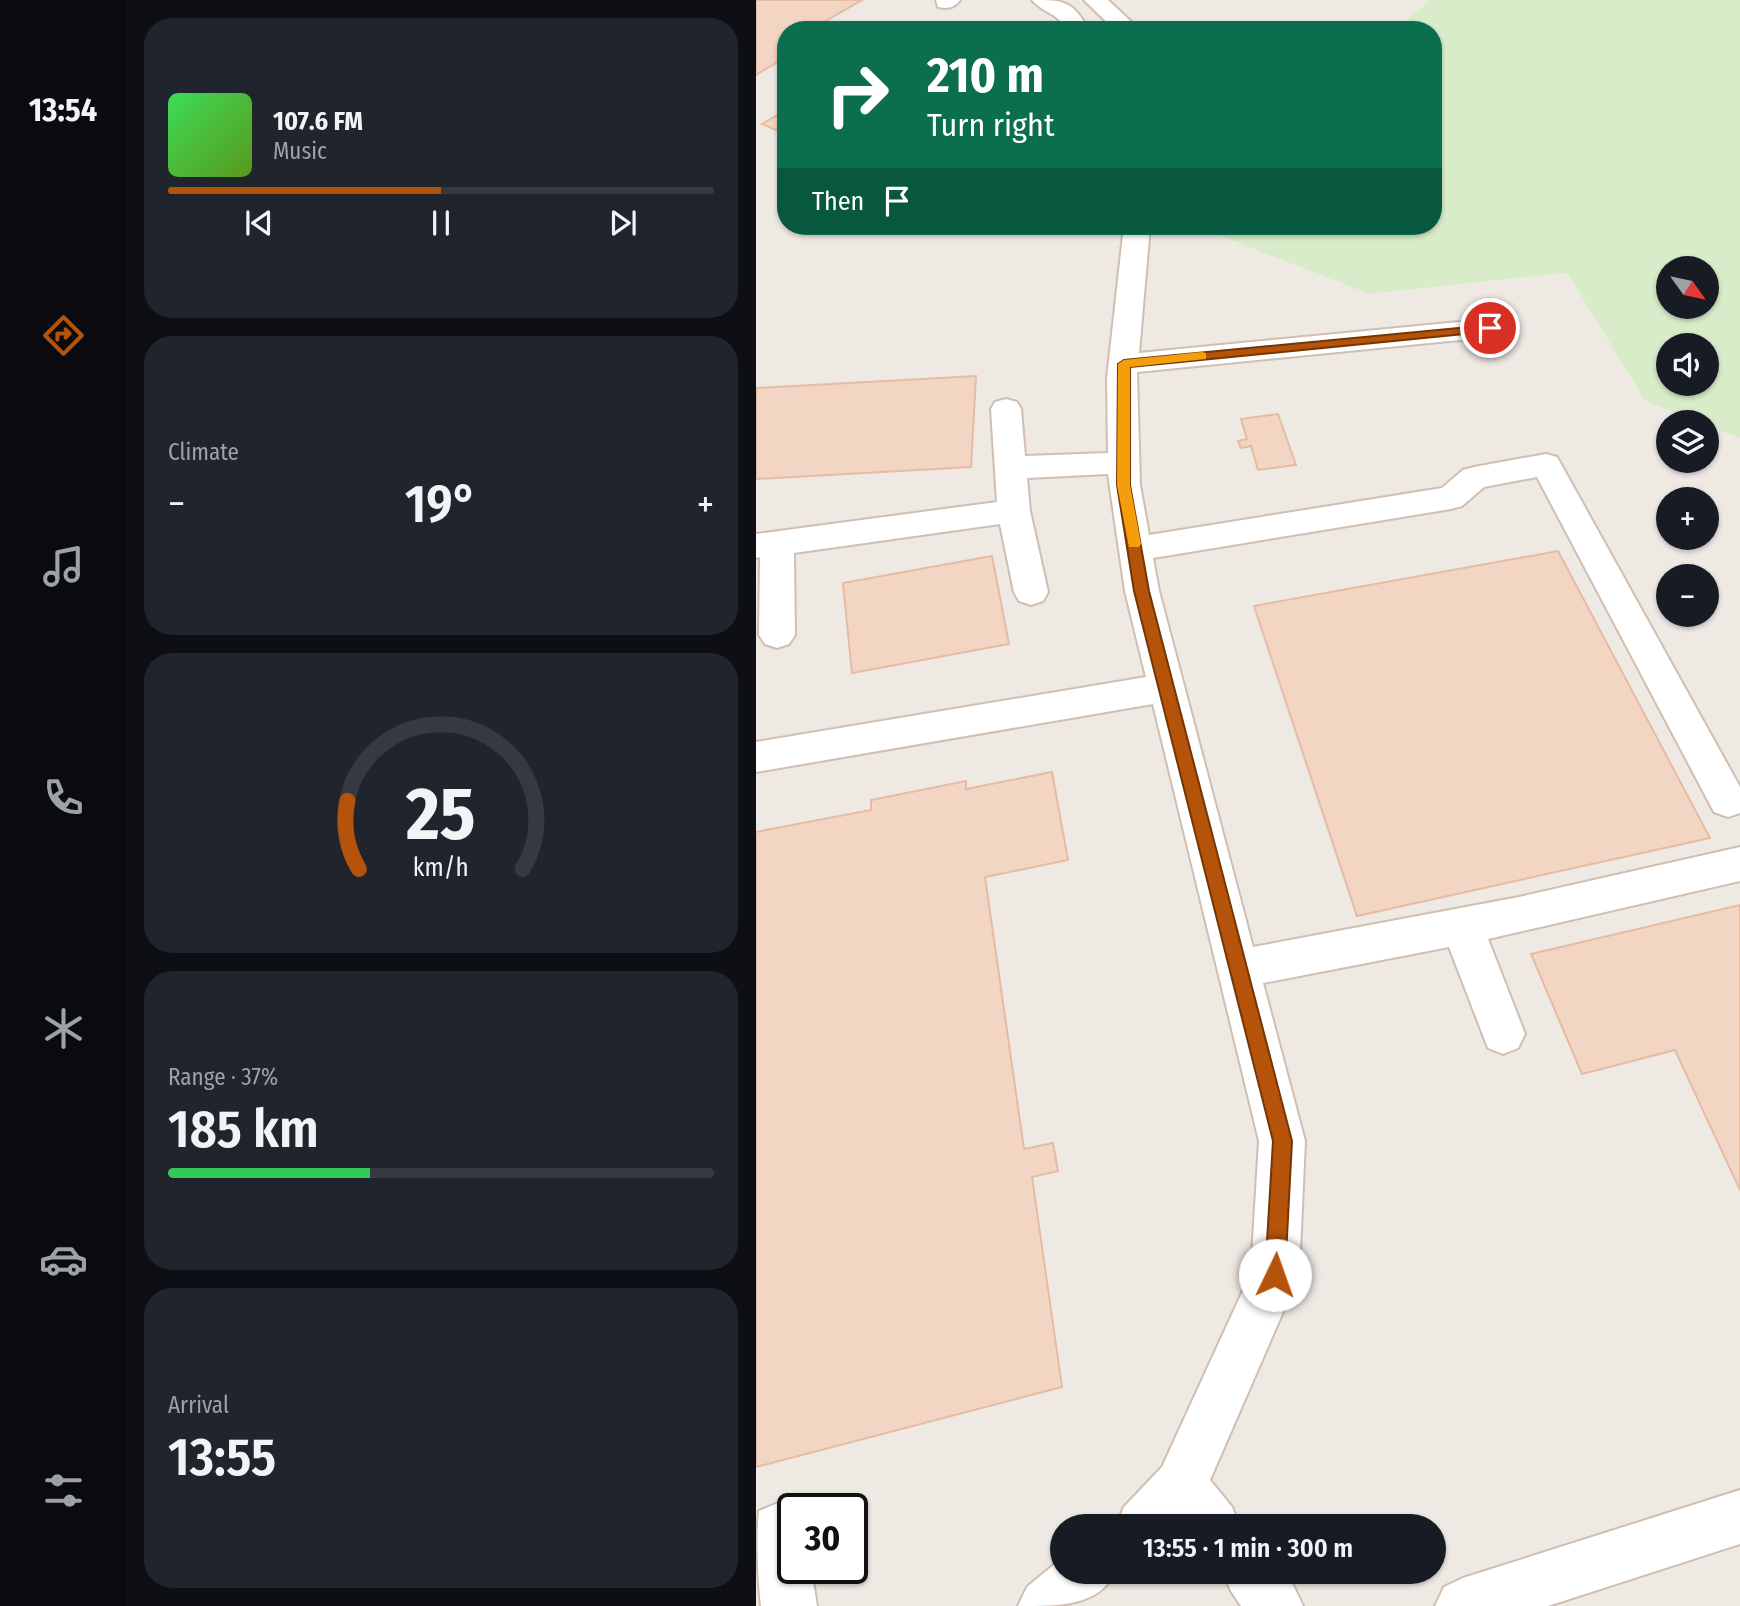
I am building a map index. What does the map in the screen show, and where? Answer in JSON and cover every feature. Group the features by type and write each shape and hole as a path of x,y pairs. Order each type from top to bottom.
{"street":[{"path":"1043,0 1069,14 1073,21"},
{"path":"1095,0 1119,21"},
{"path":"1136,235 1124,364 1124,485 1142,591 1282,1141 1275,1275 1181,1486 1154,1514"},
{"path":"1124,364 1490,328"},
{"path":"1006,409 1014,512 1031,592"},
{"path":"1011,468 1123,463"},
{"path":"1135,549 1451,498 1474,478 1546,465 1728,801"},
{"path":"777,635 766,545 1014,512"},
{"path":"756,757 1166,688"},
{"path":"1238,969 1462,926 1740,864"},
{"path":"1462,926 1503,1034"},
{"path":"1181,1486 1203,1514"},
{"path":"1463,1606 1740,1517"},
{"path":"786,1584 789,1606"},
{"path":"1046,1606 1073,1584"},
{"path":"1259,1584 1275,1606"}],"shaded area":[{"path":"756,0 1431,0 1404,21 777,21 777,235 1217,235 1371,294 1567,273 1645,401 1668,410 1656,410 1656,473 1719,473 1719,430 1740,438 1740,1606 756,1606"}],"green space":[{"path":"1431,0 1740,0 1740,438 1719,430 1719,410 1668,410 1645,401 1567,273 1370,294 1217,235 1442,235 1442,21 1404,21"}],"building":[{"path":"756,0 862,0 826,21 777,21 777,62 756,75"},
{"path":"777,115 777,131 762,124"},
{"path":"976,376 971,467 756,479 756,388"},
{"path":"1278,414 1296,465 1258,470 1251,446 1241,448 1238,441 1247,439 1241,419"},
{"path":"1558,551 1710,838 1357,916 1254,606"},
{"path":"992,556 1009,644 852,673 843,583"},
{"path":"1052,772 1068,860 985,877 1024,1149 1053,1143 1058,1171 1032,1177 1062,1387 756,1467 756,832 871,810 871,800 966,781 966,789"},
{"path":"1740,905 1740,1190 1675,1050 1582,1074 1531,954"}],"slow traffic":[{"path":"1134,544 1124,485 1124,364 1202,356"}],"route":[{"path":"1275,1275 1282,1141 1142,591 1124,485 1124,364 1490,328"}]}
